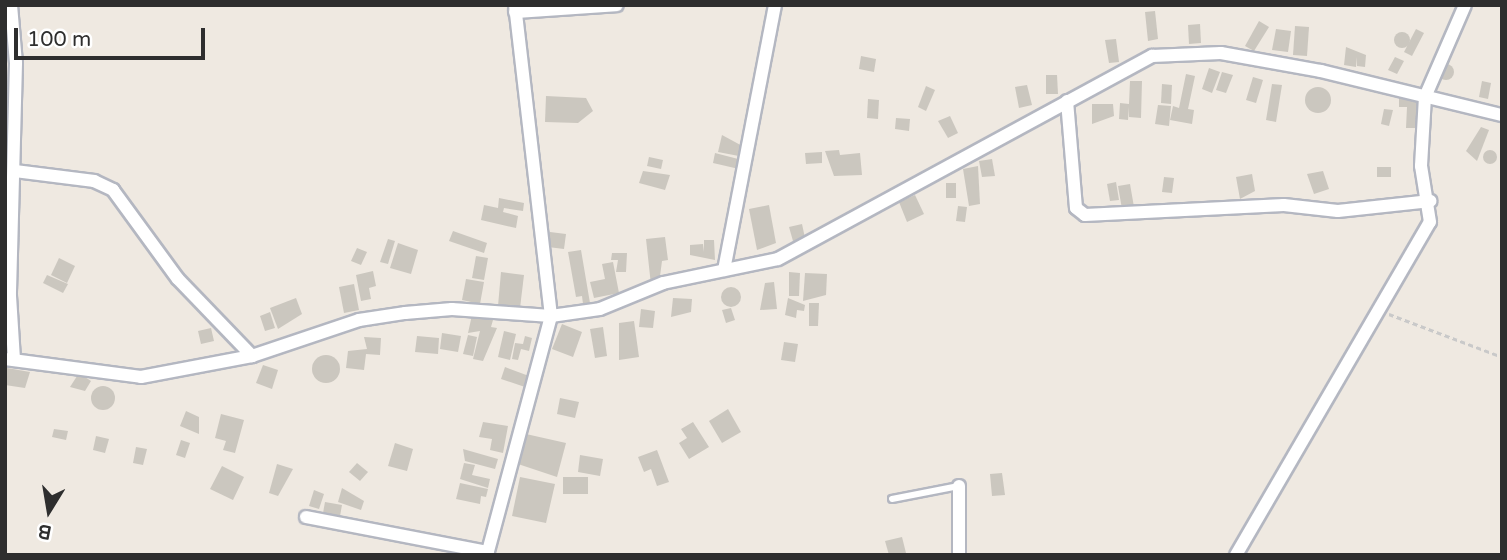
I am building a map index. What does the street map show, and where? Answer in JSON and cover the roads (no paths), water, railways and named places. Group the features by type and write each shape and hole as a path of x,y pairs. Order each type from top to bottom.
{"street":[{"path":"11,5 15,172 9,359 141,377 252,356 359,320 405,313 452,309 551,316 600,309 663,284 778,259 1152,56 1184,51 1321,71 1502,116"},
{"path":"306,517 488,553 551,316 515,9 617,5"},
{"path":"724,270 775,5"},
{"path":"1236,555 1427,230 1430,201 1421,166 1425,97 1465,5"},
{"path":"1067,101 1076,208 1085,215 1284,205 1338,211 1430,201"},
{"path":"15,172 94,181 113,190 178,279 252,356"},
{"path":"959,486 959,555"}],"lane":[{"path":"892,499 959,486"}]}
